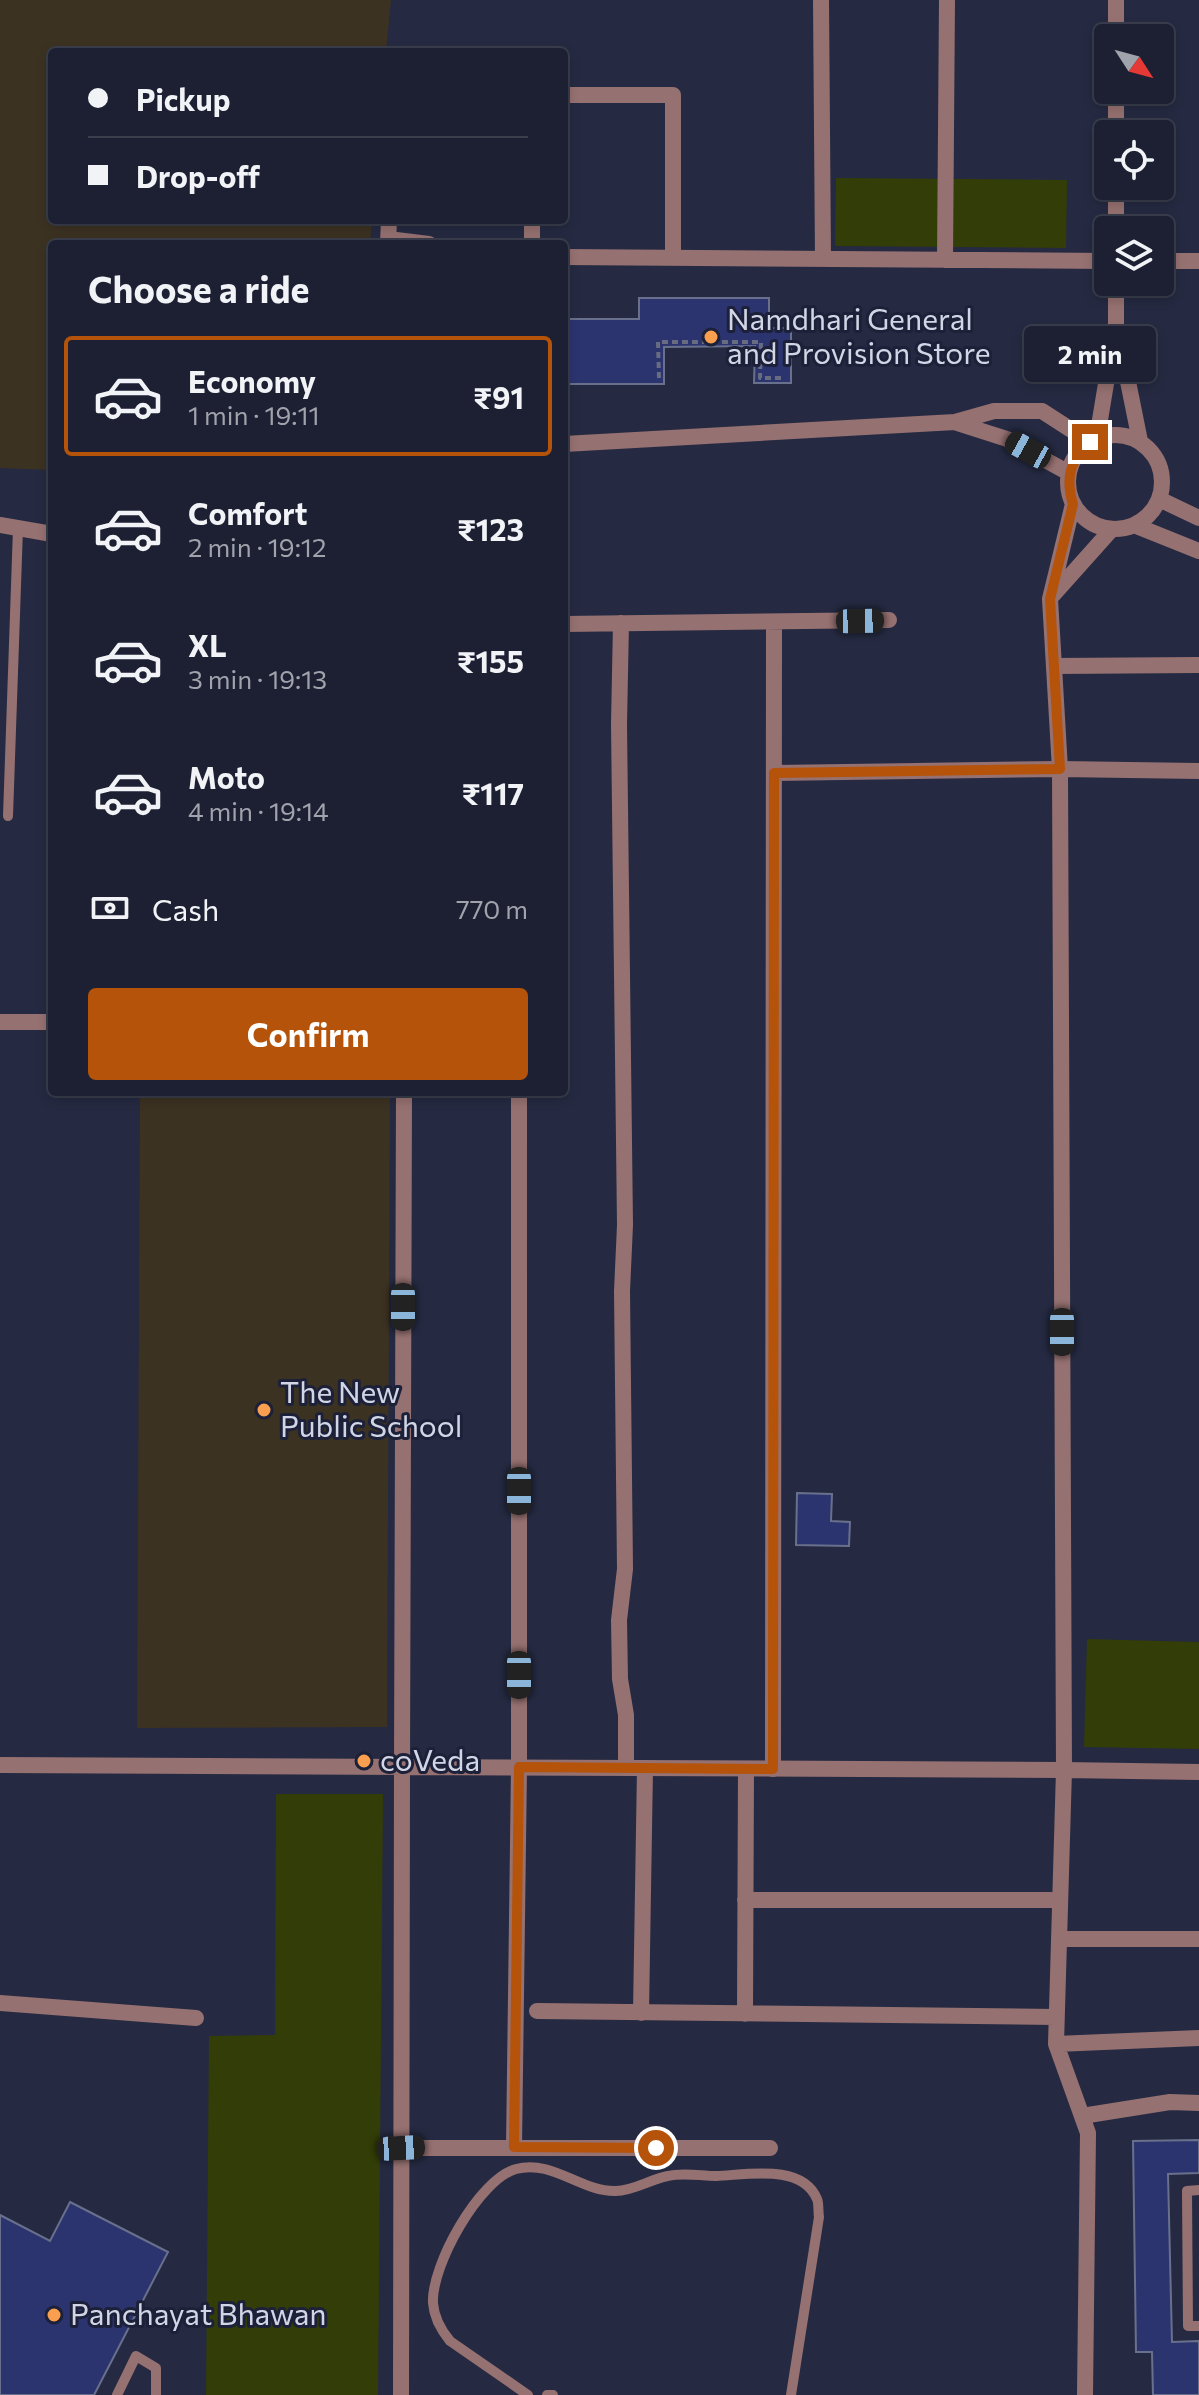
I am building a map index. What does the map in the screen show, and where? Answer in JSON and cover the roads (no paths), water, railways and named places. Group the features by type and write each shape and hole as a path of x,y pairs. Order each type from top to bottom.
{"street":[{"path":"821,0 823,259"},
{"path":"945,260 947,0"},
{"path":"1116,0 1116,24"},
{"path":"568,95 673,95 673,258"},
{"path":"568,257 1094,261"},
{"path":"1174,261 1199,261"},
{"path":"1093,440 1116,323 1116,296"},
{"path":"1116,323 1140,441"},
{"path":"568,444 955,422 994,411 1042,411 1093,440"},
{"path":"955,422 1007,439 1069,473"},
{"path":"1111,434 1126,435 1140,441 1158,460 1162,486 1159,499 1145,518 1134,525 1112,529 1096,525 1073,504 1068,489 1069,473 1073,461 1093,440 1111,434"},
{"path":"1159,499 1199,518"},
{"path":"1073,504 1050,599 1060,769 1064,1770 1056,2044 1088,2133 1085,2395"},
{"path":"0,525 48,533"},
{"path":"1134,525 1199,551"},
{"path":"1050,599 1112,529"},
{"path":"568,624 889,620"},
{"path":"773,1769 774,622"},
{"path":"621,623 619,724 625,1225 622,1291 625,1569 619,1620 620,1679 626,1715 626,1768"},
{"path":"1054,666 1199,665"},
{"path":"774,773 1060,769 1199,771"},
{"path":"0,1022 48,1022"},
{"path":"401,2395 404,1096"},
{"path":"514,2147 519,1767 519,1096"},
{"path":"0,1765 1199,1772"},
{"path":"641,2013 645,1768"},
{"path":"745,2014 746,1769"},
{"path":"745,1900 1060,1900"},
{"path":"1059,1939 1199,1939"},
{"path":"0,2003 196,2018"},
{"path":"537,2011 1056,2017"},
{"path":"1056,2044 1199,2038"},
{"path":"1082,2116 1170,2102 1199,2103"},
{"path":"401,2148 770,2148"}],"lane":[{"path":"8,816 18,528"},
{"path":"528,2395 450,2341 441,2330 433,2301 438,2277 458,2228 482,2192 496,2179 515,2169 533,2167 613,2192 625,2191 671,2175 784,2175 803,2182 817,2199 819,2217 791,2395"},
{"path":"1199,2190 1187,2191 1188,2326 1199,2326"},
{"path":"117,2395 136,2356 156,2368 156,2395"}],"place":[{"name":"Namdhari General and Provision Store","path":"711,337"},
{"name":"The New Public School","path":"264,1410"},
{"name":"coVeda","path":"364,1761"},
{"name":"Panchayat Bhawan","path":"54,2315"}]}
